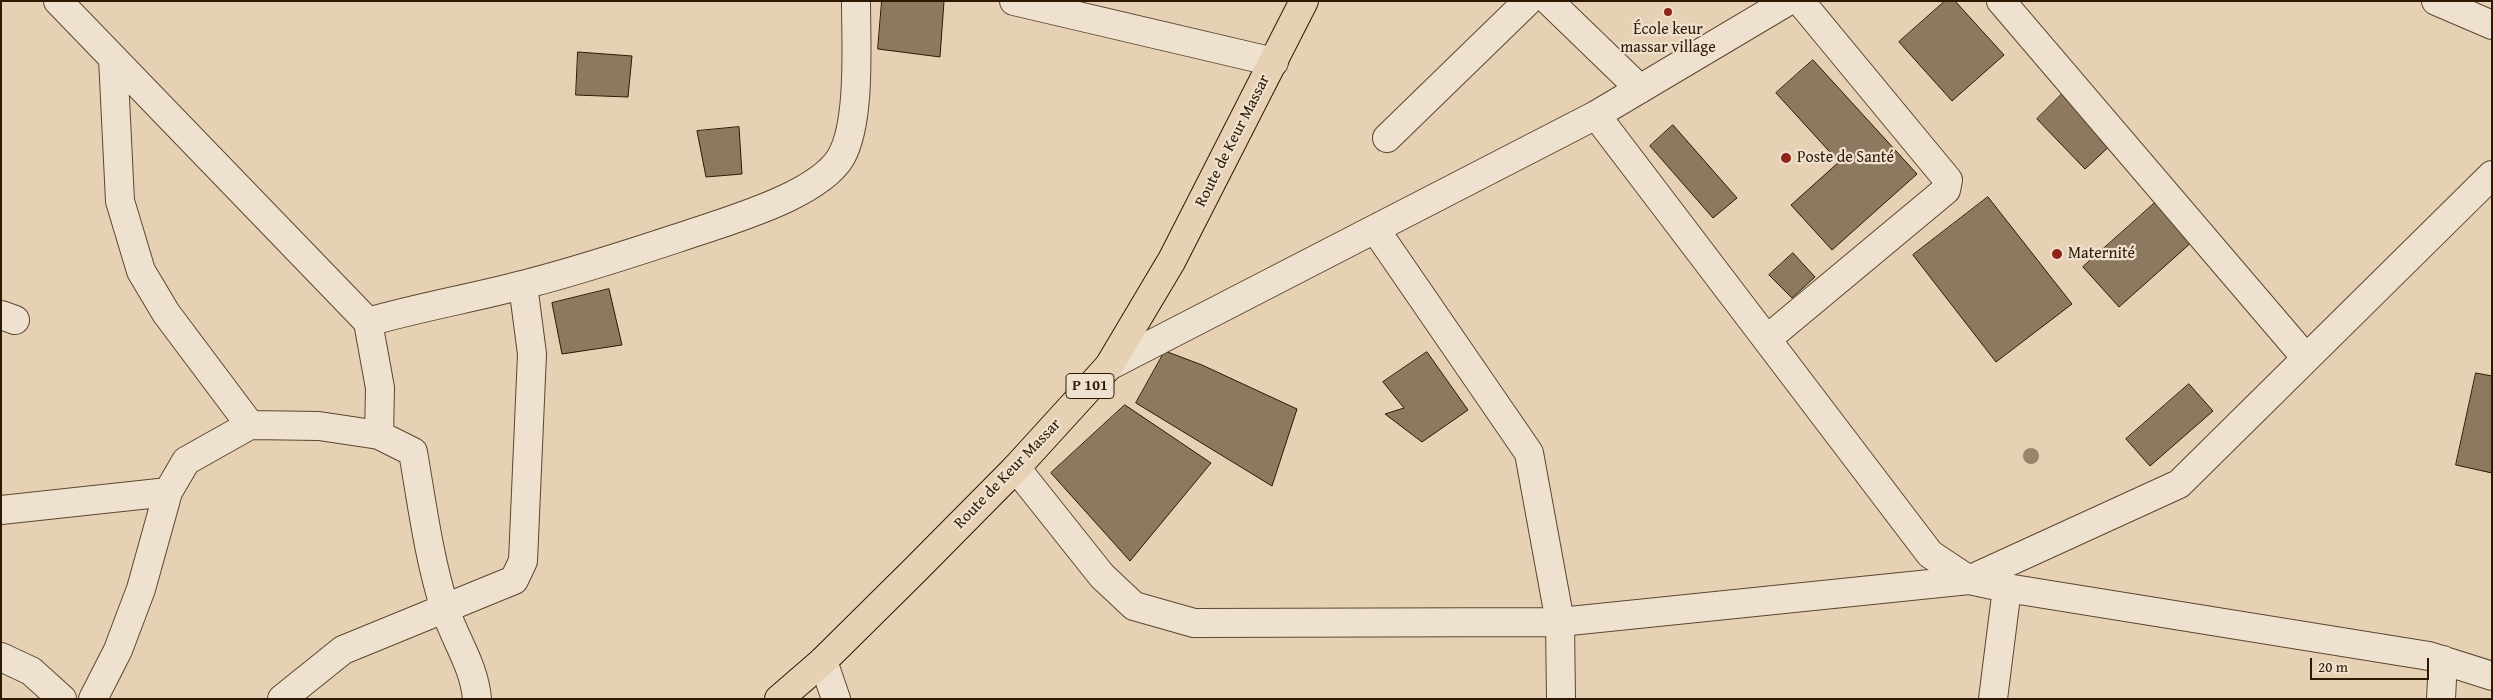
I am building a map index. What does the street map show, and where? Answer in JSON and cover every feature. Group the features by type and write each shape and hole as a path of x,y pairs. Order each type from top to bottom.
{"main road":[{"name":"Route de Keur Massar","path":"779,699 823,662 1016,468 1110,366 1172,260 1304,1"}],"street":[{"path":"58,1 368,322 380,388 379,435"},
{"path":"368,322 412,309 524,285 610,262 772,206 824,176 840,159 850,136 855,74 856,1"},
{"path":"1014,1 1093,10 1274,62"},
{"path":"1386,138 1528,1"},
{"path":"1548,1 1640,89"},
{"path":"1110,366 1596,115 1788,1"},
{"path":"1767,339 1946,190 1948,180 1800,1"},
{"path":"2001,1 2306,358"},
{"path":"2436,1 2492,25"},
{"path":"113,58 120,201 141,271 166,313 250,425"},
{"path":"1596,115 1930,554 1969,580"},
{"path":"1969,580 2180,484 2491,177"},
{"path":"1375,229 1529,453 1560,622 1561,699"},
{"path":"282,699 343,650 445,610 514,580 523,561 532,354 524,285"},
{"path":"93,699 118,650 141,590 168,492 186,461 250,425 319,426 379,435 413,452 426,531 445,610 475,680 476,699"},
{"path":"1016,468 1102,576 1134,606 1194,623 1560,622 1969,580 2008,588 2419,654 2492,676"},
{"path":"1,510 168,492"},
{"path":"1993,699 2008,588"},
{"path":"1,657 30,671 62,699"},
{"path":"2441,699 2442,660"},
{"path":"823,662 836,699"}],"building":[{"path":"882,1 944,1 940,57 878,49"},
{"path":"1945,1 1955,1 2004,55 1952,101 1899,42"},
{"path":"578,52 632,56 628,97 576,95"},
{"path":"1813,60 1917,174 1832,250 1791,205 1839,162 1776,93"},
{"path":"2065,91 2114,142 2085,169 2037,119"},
{"path":"1673,125 1737,198 1713,218 1650,146"},
{"path":"739,127 742,174 706,177 697,131"},
{"path":"1988,197 2072,304 1996,362 1913,255"},
{"path":"2157,201 2193,241 2119,307 2083,267"},
{"path":"1793,253 1815,277 1792,298 1769,275"},
{"path":"609,289 622,345 562,354 552,303"},
{"path":"1165,351 1202,365 1297,409 1272,486 1136,403"},
{"path":"1427,352 1468,410 1422,442 1385,414 1404,408 1383,382"},
{"path":"2476,373 2492,376 2492,473 2456,465"},
{"path":"2189,384 2213,411 2150,466 2126,439"},
{"path":"1125,405 1211,463 1130,561 1051,473"}],"place":[{"name":"École keur massar village","path":"1668,12"},
{"name":"Poste de Santé","path":"1786,158"},
{"name":"Maternité","path":"2057,254"}]}
